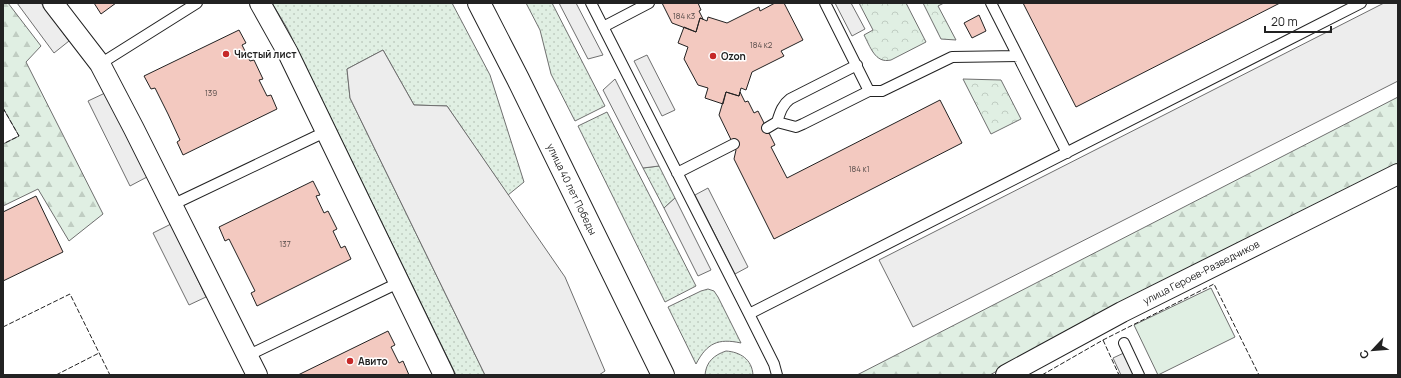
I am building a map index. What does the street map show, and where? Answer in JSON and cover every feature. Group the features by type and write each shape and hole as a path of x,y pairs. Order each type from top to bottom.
{"street":[{"path":"53,3 100,64 257,375"},
{"path":"260,3 288,53 398,283 444,375"},
{"name":"улица 40 лет Победы","path":"479,3 518,79 663,375"},
{"name":"улица Героев-Разведчиков","path":"1006,375 1122,312 1398,174"}],"lane":[{"path":"100,64 197,3"},
{"path":"591,3 749,314 774,364 777,375"},
{"path":"603,27 649,3"},
{"path":"825,3 869,91"},
{"path":"991,3 1068,153"},
{"path":"749,314 1361,3"},
{"path":"777,122 796,127 869,91 882,91 952,57 1018,56"},
{"path":"767,128 777,122 782,108 790,99 856,66"},
{"path":"172,205 325,132"},
{"path":"678,173 734,144"},
{"path":"247,356 398,283"},
{"path":"1124,343 1139,375"}],"green space":[{"path":"3,3 8,3 41,46 26,62 103,214 69,241 38,189 3,206 3,144 19,136 3,108"},
{"path":"272,3 452,3 490,75 524,182 508,195 447,106 414,105 383,50 347,69 350,98 485,375 456,375 287,28"},
{"path":"526,3 552,3 605,106 575,121 551,74 540,30"},
{"path":"859,3 906,3 926,42 891,60 885,61 877,57 864,35 873,30"},
{"path":"923,3 944,3 938,6 956,40 941,39"},
{"path":"963,79 1001,80 1021,119 991,134"},
{"path":"1398,97 1398,174 1073,327 990,375 857,375"},
{"path":"607,112 696,286 665,302 578,126"},
{"path":"659,166 675,198 664,208 643,168"},
{"path":"1211,288 1235,337 1158,375 1134,325"},
{"path":"708,289 714,291 718,297 741,343 726,341 714,344 704,351 696,364 668,307"},
{"path":"726,351 736,353 744,357 752,369 753,375 705,375 707,366 711,360"}],"shaded area":[{"path":"17,3 41,3 69,41 54,53"},
{"path":"559,3 576,3 603,55 588,59"},
{"path":"835,3 851,3 865,29 852,36"},
{"path":"1384,3 1398,3 1398,81 913,327 879,260"},
{"path":"383,50 414,105 447,106 565,277 605,371 599,375 485,375 350,98 347,69"},
{"path":"647,55 675,110 662,116 634,61"},
{"path":"615,79 659,166 643,168 603,90"},
{"path":"105,93 147,177 130,186 88,101"},
{"path":"708,188 748,267 735,274 695,195"},
{"path":"675,198 711,270 698,276 664,208"},
{"path":"171,224 206,297 189,305 153,233"},
{"path":"1126,352 1137,375 1121,375 1113,358"}],"building":[{"path":"94,3 116,3 101,14"},
{"path":"662,3 698,3 701,10 699,11 703,19 700,18 696,32 672,23"},
{"path":"775,3 784,3 803,40 781,51 784,56 752,72 746,90 741,88 739,96 726,92 723,104 705,98 708,88 698,85 684,59 688,47 678,43 684,27 696,32 700,18 707,21 708,17 727,23 759,7 760,11"},
{"path":"1023,3 1280,3 1076,107"},
{"path":"979,15 986,31 972,38 964,23"},
{"path":"239,30 246,43 242,45 250,61 254,60 263,79 259,80 267,96 271,95 277,109 183,155 177,142 180,140 168,114 155,88 151,89 144,76"},
{"path":"726,92 739,96 740,92 745,102 748,101 754,113 758,111 775,145 771,147 787,178 940,100 962,143 774,239 734,159 736,150 719,115"},
{"path":"313,181 320,195 316,196 324,213 328,211 337,229 333,231 341,248 345,246 351,259 257,306 251,293 255,291 229,239 225,241 219,227"},
{"path":"36,196 63,252 3,281 3,212"},
{"path":"388,331 395,345 391,347 399,363 403,361 409,375 298,375"}],"fence":[{"path":"3,108 19,136 3,144"},
{"path":"1042,375 1103,340 1214,284 1259,375"},
{"path":"3,327 70,294 110,375"},
{"path":"1103,340 1119,375"},
{"path":"56,375 99,353"}],"place":[{"name":"Чистый лист","path":"226,54"},
{"name":"Ozon","path":"713,56"},
{"name":"Авито","path":"350,361"}]}
